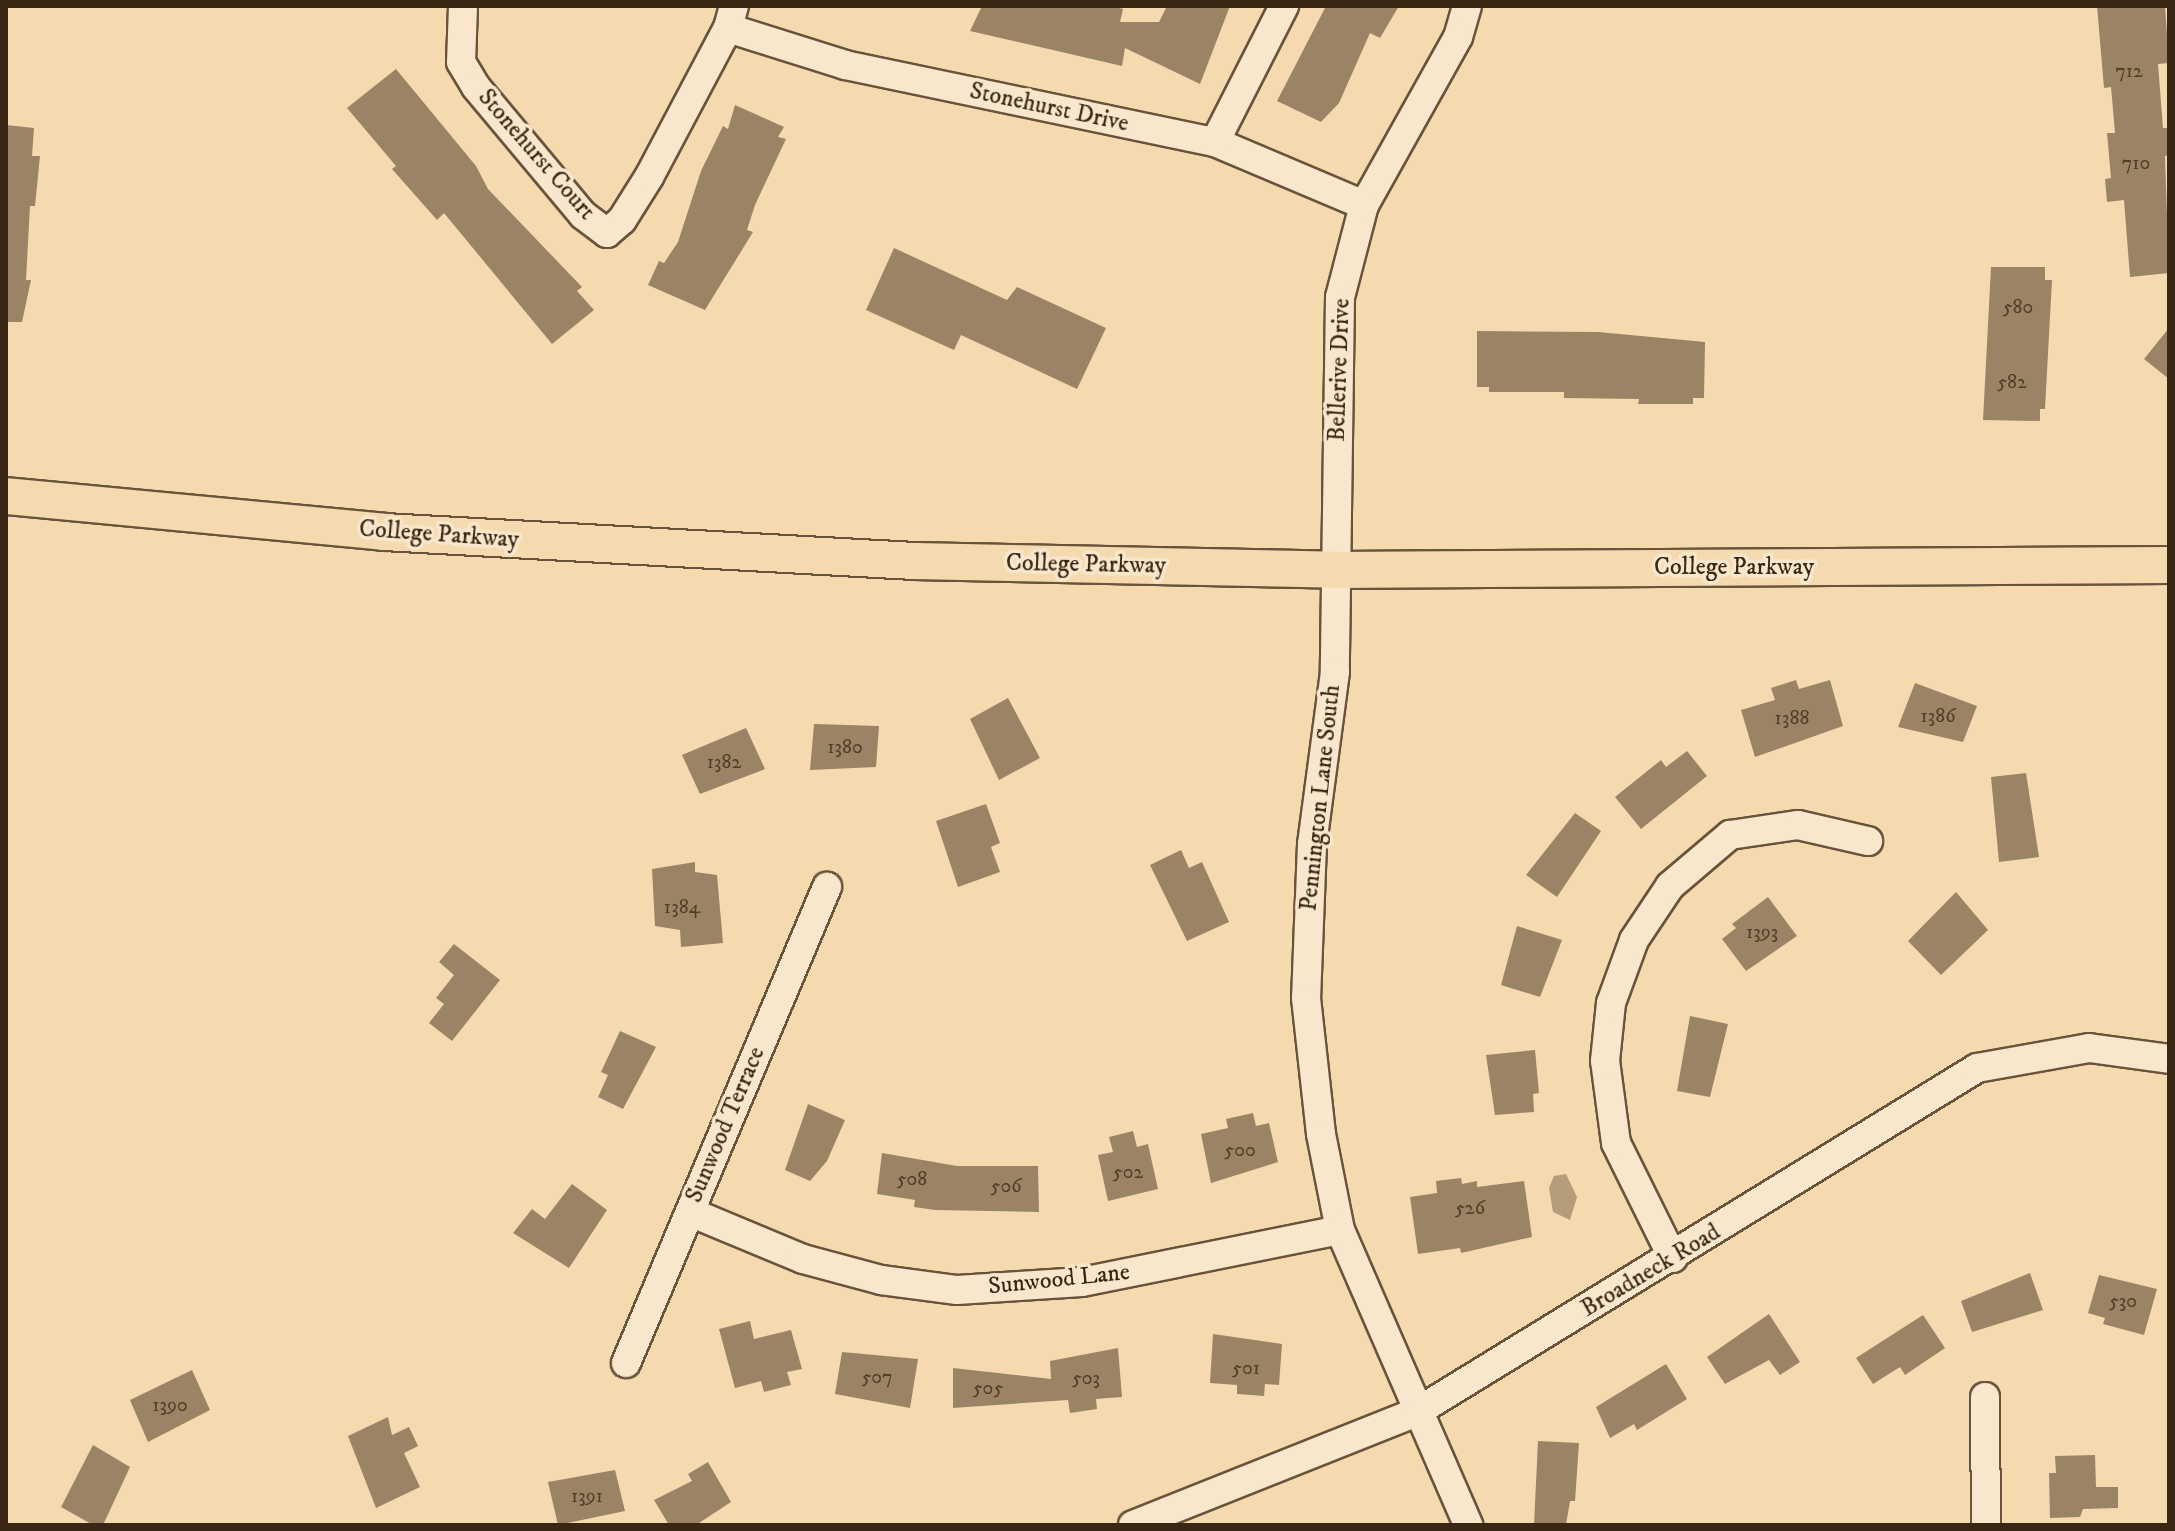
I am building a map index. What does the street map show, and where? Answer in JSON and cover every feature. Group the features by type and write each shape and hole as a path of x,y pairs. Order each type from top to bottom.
{"main road":[{"name":"College Parkway","path":"6,496 153,514 648,548 914,561 1337,570 2169,565"}],"street":[{"name":"Stonehurst Court","path":"463,6 461,62 476,87 583,215 607,233 622,220 649,177 731,17"},
{"path":"1215,142 1284,6"},
{"name":"Bellerive Drive","path":"1337,570 1340,297 1364,205 1458,37 1467,6"},
{"name":"Stonehurst Drive","path":"731,17 845,65 1215,142 1364,205"},
{"name":"Pennington Lane South","path":"1337,570 1335,672 1312,844 1306,998 1321,1134 1340,1230 1415,1413 1468,1525"},
{"path":"1673,1258 1616,1143 1605,1061 1611,1003 1634,940 1670,886 1730,835 1798,825 1868,841"},
{"name":"Sunwood Terrace","path":"626,1363 827,887"},
{"name":"Broadneck Road","path":"1133,1525 1415,1413 1673,1258 1977,1068 2089,1048 2169,1059"},
{"name":"Sunwood Lane","path":"690,1212 803,1259 881,1280 957,1290 1082,1282 1340,1230"},
{"path":"1985,1397 1986,1525"}],"shaded area":[{"path":"1566,1174 1577,1197 1570,1220 1553,1212 1549,1188 1554,1176"}],"building":[{"path":"982,6 1111,6 1123,9 1120,22 1159,22 1167,6 1230,6 1200,84 1125,48 1122,66 970,31"},
{"path":"1326,6 1399,6 1380,38 1370,33 1339,103 1321,122 1277,101"},
{"path":"2097,6 2165,6 2169,63 2158,64 2163,128 2169,128 2169,155 2165,156 2169,273 2130,277 2124,200 2107,202 2105,179 2111,178 2107,133 2115,133 2111,87 2104,88"},
{"path":"396,69 476,166 488,189 582,287 577,291 594,310 552,344 444,213 437,220 392,169 396,166 347,108"},
{"path":"735,105 784,127 778,137 786,139 755,205 747,230 753,232 705,310 648,285 659,261 664,263 678,242 701,171 723,126 728,129"},
{"path":"6,125 34,128 32,156 40,156 35,206 30,206 26,280 31,280 22,322 6,322"},
{"path":"894,248 1007,300 1017,287 1106,328 1077,389 961,335 954,350 866,310"},
{"path":"1991,267 2045,267 2045,280 2052,280 2045,409 2040,409 2040,421 1983,420"},
{"path":"2169,328 2169,379 2144,359"},
{"path":"1477,331 1598,332 1705,342 1704,398 1693,398 1693,404 1638,404 1639,399 1564,398 1564,392 1489,392 1489,387 1477,387"},
{"path":"1796,680 1799,689 1830,680 1843,726 1755,757 1741,710 1775,700 1771,688"},
{"path":"1915,683 1977,706 1963,742 1898,727"},
{"path":"1008,698 1040,758 999,780 970,719"},
{"path":"814,724 879,726 876,767 810,770"},
{"path":"746,728 765,769 700,794 682,755"},
{"path":"1687,751 1707,776 1641,829 1615,797 1661,760 1666,767"},
{"path":"2026,773 2039,857 1999,862 1991,777"},
{"path":"986,804 1000,843 991,847 1000,872 958,887 936,821"},
{"path":"1575,813 1601,831 1557,897 1526,875"},
{"path":"1181,850 1189,868 1202,862 1229,922 1187,941 1150,865"},
{"path":"695,862 695,872 717,875 723,943 681,947 680,930 655,926 652,869"},
{"path":"1956,892 1988,930 1941,975 1908,941"},
{"path":"1768,897 1797,936 1746,971 1722,939 1736,928 1732,924"},
{"path":"1517,926 1562,940 1540,997 1501,985"},
{"path":"454,944 500,980 452,1041 429,1023 444,1004 436,998 454,975 439,962"},
{"path":"1690,1016 1728,1024 1710,1097 1677,1091"},
{"path":"620,1031 656,1047 623,1109 598,1097 608,1075 601,1072"},
{"path":"1535,1050 1539,1093 1533,1094 1534,1112 1495,1115 1486,1055"},
{"path":"808,1104 845,1120 827,1161 810,1181 785,1170"},
{"path":"1253,1113 1256,1126 1269,1123 1278,1162 1211,1183 1201,1134 1228,1128 1226,1119"},
{"path":"1133,1131 1137,1147 1148,1144 1158,1189 1108,1201 1098,1155 1113,1152 1109,1137"},
{"path":"882,1153 957,1166 1038,1166 1039,1212 935,1210 914,1207 915,1200 877,1194"},
{"path":"1461,1178 1462,1184 1477,1181 1477,1187 1524,1181 1532,1237 1461,1253 1460,1248 1418,1254 1410,1197 1437,1193 1436,1181"},
{"path":"572,1184 607,1210 569,1268 513,1233 532,1209 545,1219"},
{"path":"2030,1273 2043,1310 1972,1332 1961,1301"},
{"path":"2099,1275 2157,1289 2144,1335 2103,1324 2105,1318 2088,1313"},
{"path":"1769,1314 1800,1362 1780,1375 1769,1360 1725,1384 1707,1357"},
{"path":"1923,1315 1945,1348 1905,1375 1900,1367 1873,1384 1856,1358"},
{"path":"750,1321 754,1339 791,1330 802,1369 787,1372 791,1385 764,1392 761,1381 735,1388 719,1329"},
{"path":"1213,1334 1282,1344 1279,1385 1265,1384 1264,1396 1237,1394 1237,1385 1210,1383"},
{"path":"1118,1348 1122,1397 1096,1399 1097,1409 1070,1413 1068,1400 953,1408 953,1368 1051,1379 1050,1361"},
{"path":"842,1352 918,1359 910,1408 835,1394"},
{"path":"1666,1364 1687,1399 1637,1430 1634,1424 1610,1438 1596,1407"},
{"path":"192,1370 210,1410 148,1442 130,1400"},
{"path":"388,1417 392,1435 409,1427 418,1446 404,1453 420,1487 376,1508 348,1436"},
{"path":"1538,1441 1579,1443 1575,1501 1570,1501 1566,1525 1534,1525"},
{"path":"93,1445 130,1467 103,1525 93,1525 61,1507"},
{"path":"2095,1455 2096,1487 2118,1487 2118,1508 2083,1509 2080,1517 2050,1518 2049,1473 2056,1473 2055,1456"},
{"path":"708,1462 731,1502 696,1525 669,1525 654,1500 692,1481 688,1474"},
{"path":"615,1470 625,1511 558,1525 548,1482"}]}
